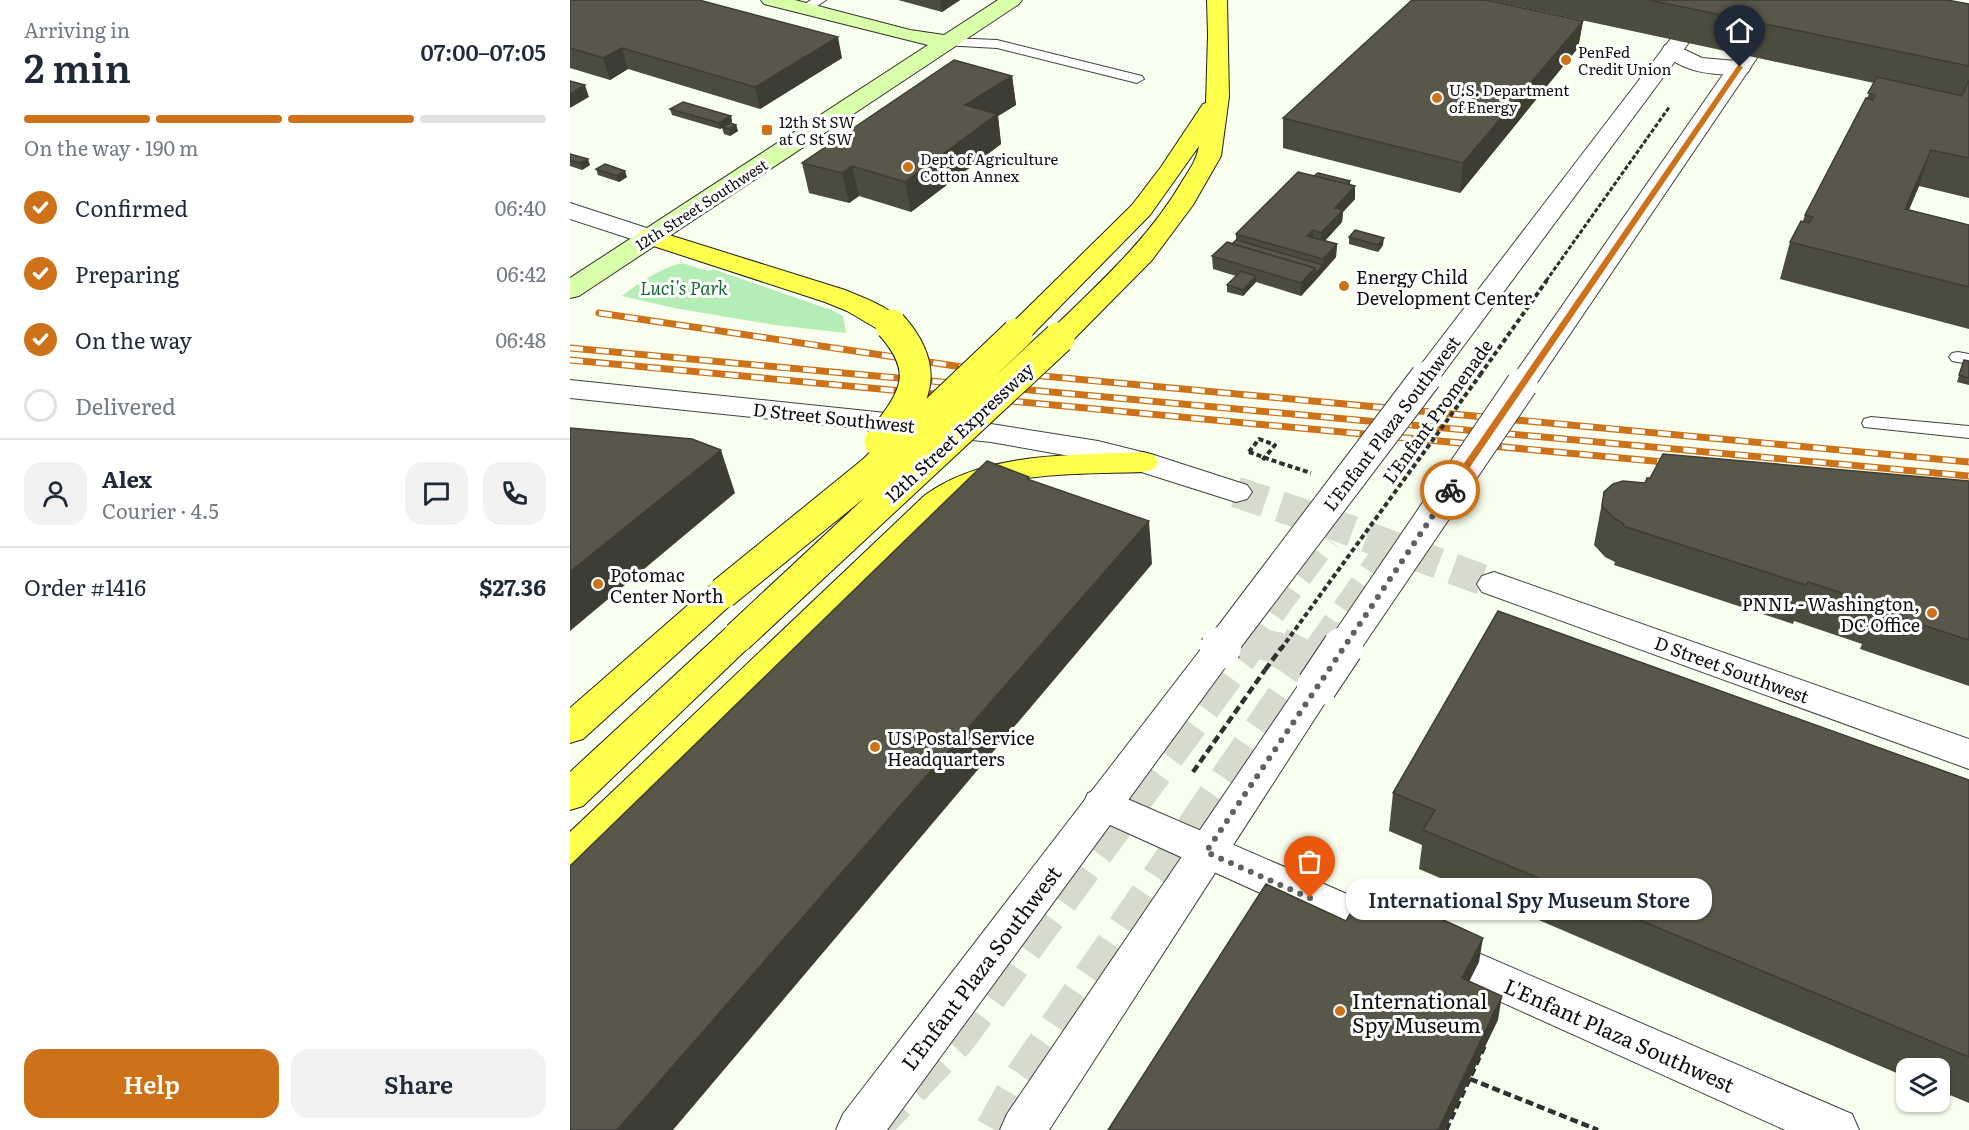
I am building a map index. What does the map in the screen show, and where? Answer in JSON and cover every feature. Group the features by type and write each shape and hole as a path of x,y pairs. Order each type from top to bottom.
{"highway":[{"name":"12th Street Expressway","path":"570,795 1059,339 1143,254 1181,205 1209,156 1218,97 1219,35 1216,0"},
{"path":"723,593 873,471 1017,334 1141,210 1172,171 1218,97"},
{"path":"570,729 723,593 878,445 903,415 915,388 916,365 904,338 891,325 857,305 650,237"},
{"path":"570,857 919,517 951,492 969,483 1014,473 1143,462"}],"main road":[{"path":"771,0 812,4 909,36 948,42"},
{"name":"12th Street Southwest","path":"570,290 1012,0"}],"street":[{"name":"L'Enfant Plaza Southwest","path":"859,1130 1102,804 1676,45 1685,59 1700,64"},
{"path":"1023,1130 1317,686 1744,61 1700,64"},
{"path":"570,211 650,237"},
{"name":"D Street Southwest","path":"570,389 991,433 1088,449 1143,462 1236,492"},
{"name":"D Street Southwest","path":"1494,584 1969,754"},
{"name":"L'Enfant Plaza Southwest","path":"1102,804 1836,1130"}],"lane":[{"path":"948,42 997,44 1137,79"},
{"path":"1871,423 1969,432"}],"path":[{"name":"L'Enfant Promenade","path":"1193,772 1480,375 1700,64"},
{"path":"1261,462 1275,445 1259,439 1249,452 1280,463"},
{"path":"1446,1130 1488,1040"},
{"path":"1470,1079 1598,1130"}],"green space":[{"name":"Luci's Park","path":"682,263 708,271 713,269 831,310 843,316 846,333 775,325 674,308 622,296 657,272"}],"building":[{"path":"570,0 699,0 838,37 755,87 622,48 603,58 570,48"},
{"name":"U.S. Department of Energy","path":"1412,0 1486,0 1583,21 1463,163 1283,118"},
{"path":"1649,0 1947,0 1969,4 1969,66"},
{"path":"954,60 1012,76 965,105 997,114 905,182 852,166 842,173 802,163"},
{"path":"1877,77 1962,96 1969,80 1969,158 1931,150 1905,209 1969,225 1969,287 1790,242 1801,221 1809,223 1813,217 1805,215 1866,98 1873,100 1875,95 1868,93"},
{"path":"570,81 585,85 570,94"},
{"path":"683,102 731,116 719,123 670,109"},
{"path":"730,123 736,125 729,129 722,127"},
{"path":"570,154 588,159 580,163 570,160"},
{"path":"605,164 625,171 617,176 596,169"},
{"path":"1298,172 1355,186 1335,208 1343,210 1321,233 1313,230 1307,236 1337,244 1323,259 1236,234"},
{"path":"1318,173 1350,181 1347,184 1314,176"},
{"path":"1355,230 1384,238 1378,245 1349,237"},
{"path":"1236,240 1323,265 1315,274 1315,268 1232,244"},
{"path":"1227,242 1315,268 1301,283 1212,256"},
{"path":"1241,271 1256,276 1243,290 1227,285"},
{"path":"1964,360 1969,361 1969,378 1959,375"},
{"path":"570,428 692,439 721,450 570,572"},
{"path":"1663,454 1969,481 1969,640 1876,610 1878,605 1808,582 1806,585 1623,526 1624,524 1602,506 1604,492 1613,484 1623,481 1645,483"},
{"name":"US Postal Service Headquarters","path":"987,461 1029,477 1027,479 1149,521 617,1130 570,1130 570,866"},
{"path":"1498,611 1969,780 1969,1057 1423,830 1435,810 1393,793"},
{"name":"International Spy Museum","path":"1266,884 1346,921 1367,885 1483,938 1462,978 1502,996 1438,1130 1108,1130"}],"tunnel":[{"path":"1236,492 1335,525 1494,584"},
{"path":"1243,649 1325,537"},
{"path":"1320,649 1392,547"},
{"path":"1250,641 1282,649"},
{"path":"868,1130 955,1039 1244,647"},
{"path":"1278,647 1282,649"},
{"path":"1310,663 1321,647"},
{"path":"1282,649 1310,663"},
{"path":"995,1130 1023,1080 1310,663"}],"railway":[{"path":"599,313 989,371 1969,462"},
{"path":"570,348 1969,476"},
{"path":"570,360 1675,463"}],"way so far":[{"path":"1310,898 1206,852 1450,490"}],"place":[{"name":"PenFed Credit Union","path":"1566,60"},
{"name":"U.S. Department of Energy","path":"1437,98"},
{"name":"12th St SW at C St SW","path":"767,130"},
{"name":"Dept of Agriculture Cotton Annex","path":"908,167"},
{"name":"Energy Child Development Center","path":"1344,286"},
{"name":"Potomac Center North","path":"598,584"},
{"name":"PNNL - Washington, DC Office","path":"1932,613"},
{"name":"US Postal Service Headquarters","path":"875,747"},
{"name":"International Spy Museum Store","path":"1310,898"},
{"name":"International Spy Museum","path":"1340,1011"}],"route":[{"path":"1450,490 1740,67"}]}
